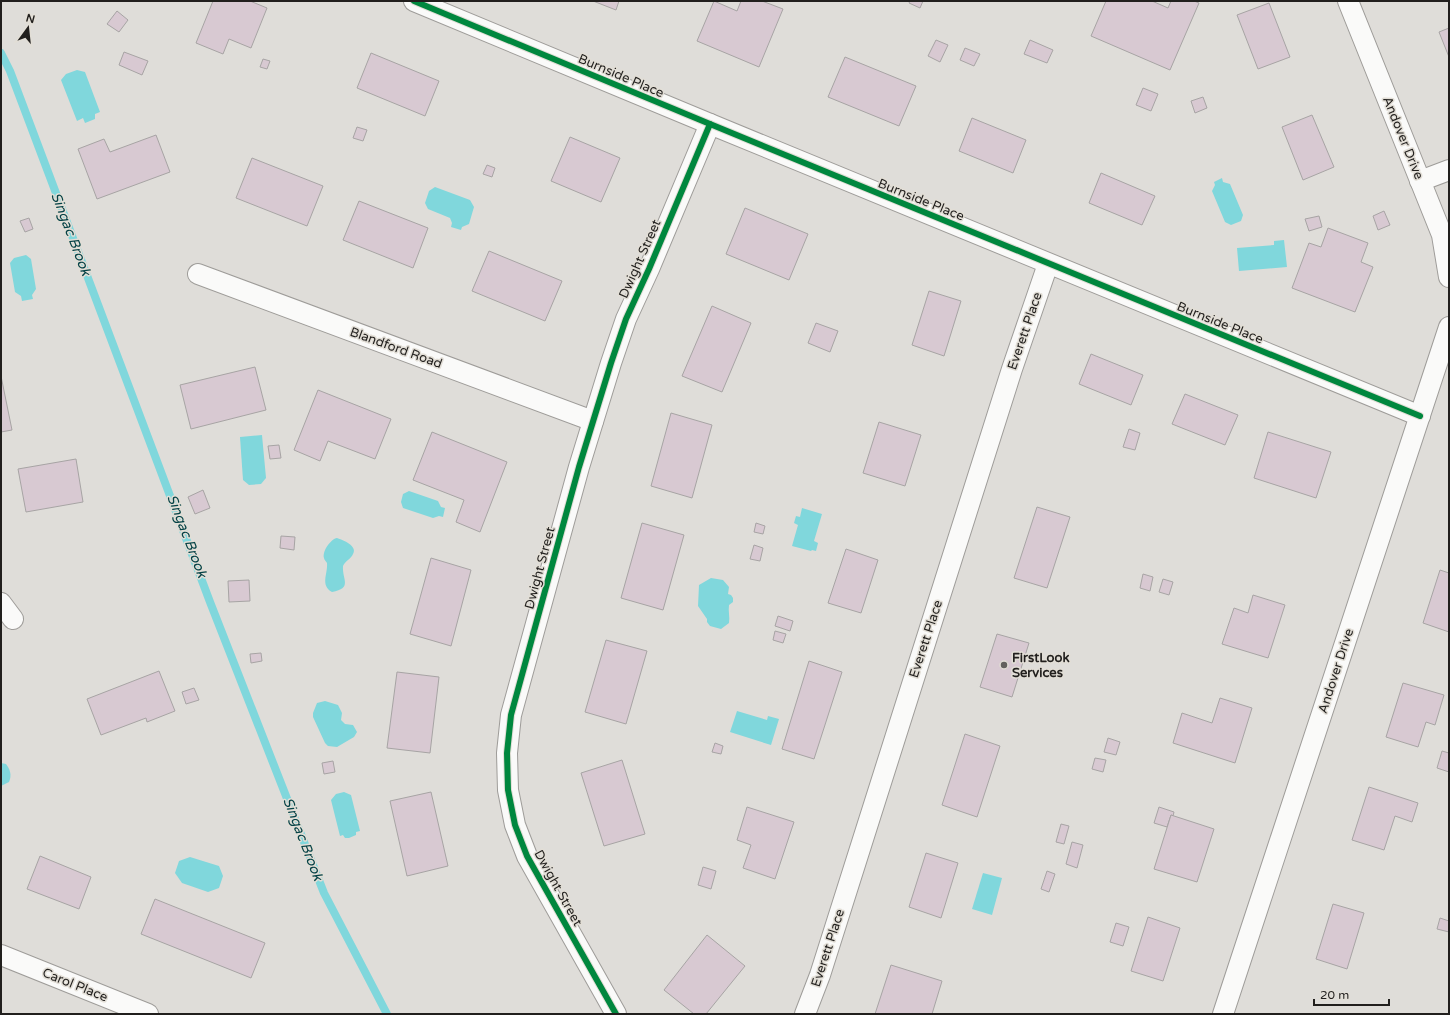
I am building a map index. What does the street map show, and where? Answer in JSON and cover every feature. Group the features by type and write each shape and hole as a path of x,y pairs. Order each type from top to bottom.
{"street":[{"name":"Burnside Place","path":"414,1 1048,264 1420,416"},
{"name":"Andover Drive","path":"1348,1 1442,235 1449,277"},
{"name":"Dwight Street","path":"616,1014 527,856 515,825 508,790 507,753 511,716 575,482 611,362 626,319 710,124"},
{"path":"1420,181 1449,170"},
{"name":"Everett Place","path":"805,1014 820,975 1012,369 1048,264"},
{"name":"Blandford Road","path":"198,274 593,421"},
{"name":"Andover Drive","path":"1222,1014 1449,327"},
{"path":"1,603 13,619"},
{"name":"Carol Place","path":"1,955 148,1014"}],"water":[{"path":"77,70 85,72 100,112 95,114 95,119 85,123 83,118 77,121 61,80 66,74"},
{"path":"1222,178 1223,182 1230,184 1243,215 1241,221 1231,225 1225,222 1212,191 1215,185 1214,182"},
{"path":"435,187 470,200 474,207 469,224 462,227 461,230 451,227 452,223 450,218 428,209 425,203 429,191"},
{"path":"1284,240 1287,267 1239,271 1237,248 1274,245 1274,241"},
{"path":"26,255 31,259 36,289 32,295 33,299 22,301 21,296 15,292 10,263 14,258"},
{"path":"262,435 266,478 261,484 249,485 243,480 240,437"},
{"path":"409,491 438,501 441,507 445,508 443,517 439,516 433,518 403,508 401,502 403,494"},
{"path":"802,508 822,514 814,541 818,543 816,551 792,546 798,525 794,523 796,516 800,517"},
{"path":"337,538 352,546 354,551 352,556 343,566 344,586 332,592 328,589 325,583 327,563 324,559 324,552 332,541"},
{"path":"711,578 723,580 729,587 728,594 733,598 733,602 729,605 729,623 721,629 710,626 698,606 699,585"},
{"path":"325,701 338,705 342,713 341,720 345,724 353,725 357,732 354,737 337,747 328,746 325,743 313,717 317,703"},
{"path":"737,711 767,720 768,716 779,719 771,745 730,732"},
{"path":"1,763 6,764 9,770 10,779 9,782 1,786"},
{"path":"344,792 351,795 360,831 356,832 356,835 349,838 345,838 343,835 340,836 331,800 336,794"},
{"path":"190,857 219,866 223,876 219,888 208,892 182,883 175,873 179,861"},
{"path":"983,873 1002,878 992,915 972,909"}],"building":[{"path":"213,1 250,1 267,8 251,48 229,39 223,54 196,43"},
{"path":"593,1 619,1 616,10"},
{"path":"714,1 737,11 741,1 762,1 783,9 759,67 697,41"},
{"path":"910,1 923,1 920,8 909,3"},
{"path":"1106,1 1152,1 1168,8 1171,1 1194,1 1199,3 1170,70 1091,36"},
{"path":"1269,3 1290,57 1258,69 1237,15"},
{"path":"117,11 128,20 119,32 107,24"},
{"path":"1449,28 1449,57 1439,32"},
{"path":"936,40 948,45 940,62 928,56"},
{"path":"1030,40 1053,50 1047,63 1024,54"},
{"path":"965,48 980,54 974,66 960,60"},
{"path":"124,52 148,61 142,75 119,65"},
{"path":"371,53 439,81 425,116 357,88"},
{"path":"845,57 916,86 899,126 828,97"},
{"path":"263,59 270,61 267,69 260,67"},
{"path":"1143,88 1158,94 1151,111 1136,105"},
{"path":"1203,97 1207,108 1195,113 1191,101"},
{"path":"1312,115 1334,167 1303,180 1282,127"},
{"path":"972,118 1026,140 1013,173 959,151"},
{"path":"357,127 367,130 363,141 353,138"},
{"path":"156,135 170,172 97,199 78,149 104,139 110,152"},
{"path":"570,137 620,158 601,202 551,181"},
{"path":"252,158 323,186 307,226 236,198"},
{"path":"487,165 495,168 492,177 483,174"},
{"path":"1101,173 1155,196 1142,225 1089,203"},
{"path":"359,201 428,228 413,268 343,240"},
{"path":"745,208 808,234 789,280 726,254"},
{"path":"1384,211 1390,225 1378,230 1373,216"},
{"path":"1319,216 1322,227 1309,231 1305,219"},
{"path":"29,218 33,229 25,232 20,221"},
{"path":"1328,228 1368,243 1361,262 1373,267 1355,312 1292,288 1309,243 1321,247"},
{"path":"489,251 562,281 545,321 472,291"},
{"path":"929,291 961,301 944,356 912,345"},
{"path":"712,306 751,323 722,392 682,376"},
{"path":"816,323 838,331 830,352 808,343"},
{"path":"1091,354 1143,375 1131,405 1079,384"},
{"path":"255,367 266,410 191,429 180,385"},
{"path":"1,376 12,430 1,432"},
{"path":"318,390 391,419 375,459 328,441 320,461 294,450"},
{"path":"1185,394 1238,415 1225,445 1172,424"},
{"path":"671,413 712,425 692,498 651,486"},
{"path":"879,422 921,435 905,486 863,473"},
{"path":"1129,429 1140,433 1135,450 1123,447"},
{"path":"432,432 507,462 480,532 456,522 464,500 413,480"},
{"path":"1268,432 1331,452 1316,498 1254,478"},
{"path":"279,445 281,458 270,459 268,446"},
{"path":"76,459 83,502 26,512 18,469"},
{"path":"203,490 210,508 195,514 188,497"},
{"path":"1037,507 1070,517 1047,588 1014,578"},
{"path":"642,523 684,535 663,610 621,598"},
{"path":"756,523 765,526 763,534 754,532"},
{"path":"281,536 295,537 294,550 280,548"},
{"path":"754,545 763,548 760,561 750,559"},
{"path":"846,549 878,560 861,613 828,603"},
{"path":"431,558 471,570 451,646 410,634"},
{"path":"1440,570 1449,573 1449,632 1423,623"},
{"path":"1143,574 1153,577 1150,591 1140,588"},
{"path":"1163,579 1173,582 1169,595 1159,592"},
{"path":"249,580 250,601 229,602 228,581"},
{"path":"1253,595 1285,605 1268,658 1222,644 1234,608 1248,613"},
{"path":"778,616 793,621 790,631 775,626"},
{"path":"775,631 786,634 783,643 773,640"},
{"name":"FirstLook Services","path":"997,634 1029,643 1012,697 980,687"},
{"path":"606,640 647,651 626,724 585,712"},
{"path":"261,653 262,661 251,663 250,654"},
{"path":"809,661 842,672 814,759 782,749"},
{"path":"159,671 175,711 147,722 146,718 101,735 87,699"},
{"path":"397,672 439,677 430,753 387,748"},
{"path":"1403,683 1444,695 1435,725 1426,722 1418,747 1386,737"},
{"path":"194,688 199,700 186,704 182,692"},
{"path":"1220,698 1252,708 1235,763 1173,743 1182,713 1212,723"},
{"path":"965,734 1000,746 977,817 942,805"},
{"path":"1108,738 1120,742 1116,755 1104,752"},
{"path":"715,743 723,746 721,754 712,752"},
{"path":"1442,751 1449,753 1449,772 1437,768"},
{"path":"1095,758 1106,760 1103,772 1092,769"},
{"path":"622,760 645,834 604,846 581,773"},
{"path":"333,761 335,772 324,774 322,763"},
{"path":"1369,787 1418,803 1412,822 1395,816 1384,850 1352,840"},
{"path":"431,792 448,866 407,876 390,801"},
{"path":"747,807 794,822 775,879 743,868 751,845 737,840"},
{"path":"1159,807 1174,812 1173,816 1171,815 1167,827 1154,823"},
{"path":"1171,815 1214,829 1197,882 1154,869"},
{"path":"1061,824 1069,826 1064,844 1056,842"},
{"path":"1072,842 1083,845 1077,868 1066,864"},
{"path":"926,853 958,863 941,918 909,907"},
{"path":"40,856 91,877 79,909 27,889"},
{"path":"703,867 716,871 711,889 698,885"},
{"path":"1047,871 1055,874 1049,892 1041,889"},
{"path":"155,899 265,943 251,978 141,934"},
{"path":"1333,904 1364,913 1347,969 1316,959"},
{"path":"1148,917 1180,928 1163,981 1131,971"},
{"path":"1440,918 1449,921 1449,932 1437,929"},
{"path":"1116,923 1129,927 1123,946 1110,942"},
{"path":"707,935 745,966 706,1014 694,1014 664,990"},
{"path":"891,965 942,981 932,1014 875,1014"}],"waterway":[{"name":"Singac Brook","path":"1,53 10,71 210,602 324,893 387,1014"}],"cycle path":[{"path":"414,1 1420,416"},
{"path":"616,1014 527,856 515,825 508,790 507,753 511,715 579,467 611,363 626,319 649,269 710,124"}],"place":[{"name":"FirstLook Services","path":"1004,665"}]}
